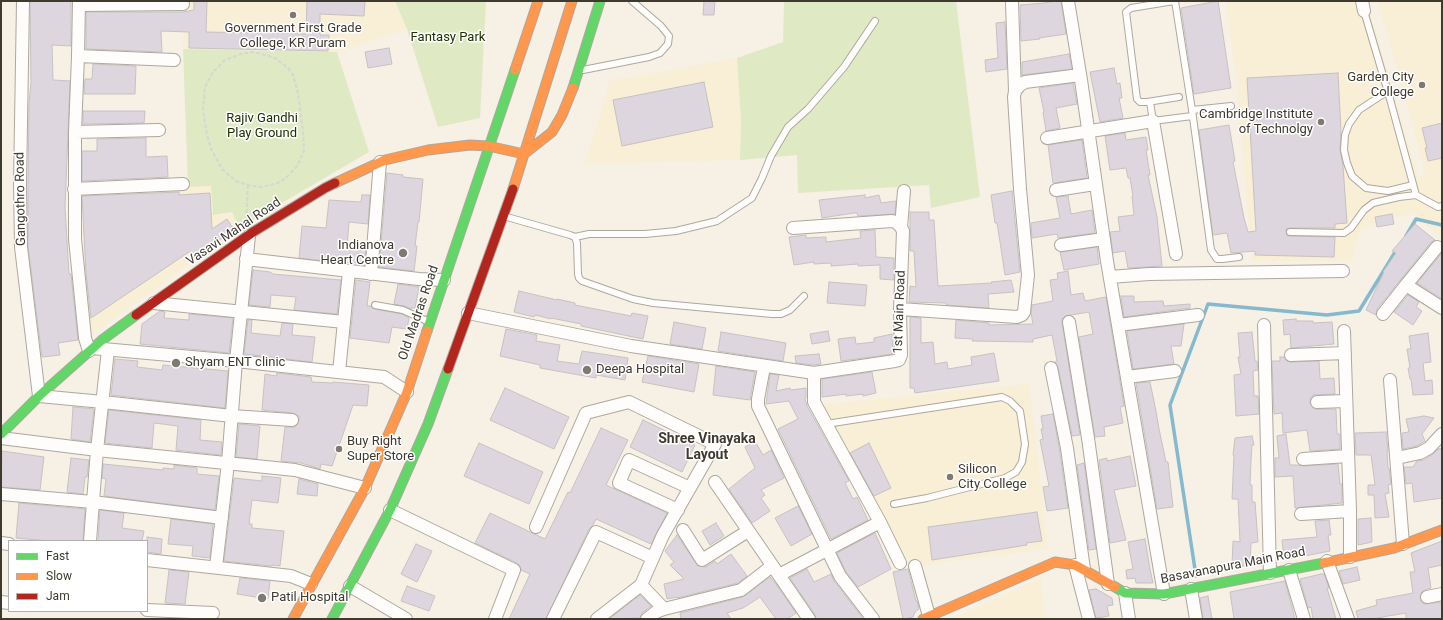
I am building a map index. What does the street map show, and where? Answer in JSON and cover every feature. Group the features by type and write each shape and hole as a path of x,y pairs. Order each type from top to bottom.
{"main road":[{"name":"Old Madras Road","path":"292,619 365,488 407,392 488,146 538,1"},
{"path":"332,619 390,510 428,424 504,216 572,1"},
{"path":"524,154 552,132 562,114 580,70 600,1"},
{"name":"Vasavi Mahal Road","path":"1,434 39,396 90,350 251,234 325,188 385,160 428,150 470,145 488,146 524,154"},
{"name":"Basavanapura Main Road","path":"926,618 1055,562 1079,567 1125,593 1164,594 1289,570 1395,547 1442,530"}],"street":[{"name":"Gangothro Road","path":"23,1 20,184 21,247 39,396"},
{"path":"1068,1 1110,277 1164,594"},
{"path":"183,4 79,3 75,132 74,239 85,338 90,350 108,350 236,361 384,377 407,392"},
{"path":"900,309 1017,317 1022,315 1024,312 1028,275 1020,189 1014,97 1012,3"},
{"path":"78,56 174,60"},
{"path":"1015,91 1025,82 1080,75"},
{"path":"1047,138 1088,130 1153,121 1176,254"},
{"path":"75,132 159,130"},
{"path":"371,274 380,162"},
{"path":"74,189 183,184"},
{"path":"1056,190 1096,184"},
{"name":"1st Main Road","path":"814,373 899,360 901,355 900,309 903,231 901,227 904,191"},
{"path":"793,228 892,221 896,222 901,227"},
{"path":"216,567 228,463 246,260 251,234"},
{"path":"1061,245 1104,239"},
{"path":"1383,314 1406,284 1438,247"},
{"path":"246,260 371,274 444,280"},
{"path":"339,372 349,271"},
{"path":"1110,277 1149,274 1342,271"},
{"path":"1406,284 1442,308"},
{"path":"154,304 344,322"},
{"path":"468,313 630,346 764,367 814,373 814,402 880,522 900,564"},
{"path":"1118,326 1198,315"},
{"path":"1069,322 1108,584"},
{"path":"1264,325 1270,573"},
{"path":"1344,331 1350,511 1350,557"},
{"path":"90,540 97,450 108,350"},
{"path":"1291,355 1345,353"},
{"path":"764,367 758,406 840,576 873,619"},
{"path":"1051,368 1067,448 1079,567 1089,619"},
{"path":"1127,377 1174,371"},
{"path":"1390,380 1397,458 1395,547"},
{"path":"39,396 232,416 292,420"},
{"path":"1317,402 1346,400"},
{"path":"536,527 586,413 629,402 715,444 678,510 641,585 597,619"},
{"path":"1397,458 1420,453 1429,448 1442,434"},
{"path":"1,438 97,450 295,470 365,488"},
{"path":"1067,448 1088,445"},
{"path":"1302,459 1348,456"},
{"path":"678,510 619,483 629,460 690,488"},
{"path":"715,482 809,619"},
{"path":"1,494 93,502 222,518"},
{"path":"390,510 514,570 495,619"},
{"path":"1301,514 1350,511"},
{"path":"641,585 657,615 742,590 776,570 828,549 880,522"},
{"path":"683,530 702,560 748,531"},
{"path":"554,619 596,532 653,558"},
{"path":"148,560 291,576 311,584"},
{"path":"1327,561 1348,619"},
{"path":"915,566 926,618"},
{"path":"1289,570 1304,619"},
{"path":"350,586 406,619"},
{"path":"1191,589 1196,619"},
{"path":"1125,593 1129,619"},
{"path":"1428,597 1442,594"},
{"path":"148,610 213,613"}],"lane":[{"path":"580,70 649,57 660,53 668,44 669,36 661,26 632,1"},
{"path":"1180,96 1150,102 1140,102 1137,99 1126,12 1131,8 1174,1 1192,113 1211,250 1217,258 1222,259 1239,257"},
{"path":"1363,6 1416,195"},
{"path":"504,216 575,237 589,234 645,234 676,231 716,221 752,198 771,156 788,127 808,109 844,67 875,22"},
{"path":"1388,91 1359,110 1349,124 1345,135 1344,150 1347,163 1352,176 1366,188 1388,191 1413,185"},
{"path":"1150,102 1153,121 1231,106"},
{"path":"1290,232 1344,233 1351,228 1364,210 1373,204 1399,196 1416,195 1438,207 1442,206"},
{"path":"575,237 577,243 578,274 582,281 633,300 781,314 790,310 804,296"},
{"path":"375,305 403,310 430,322"},
{"path":"826,424 1002,397 1010,401 1020,411 1025,444 1022,462 1016,472 1005,478 927,498 894,504"}],"path":[{"path":"250,52 275,58 288,68 293,75 301,111 304,151 298,166 286,178 262,187 248,185 236,181 229,176 218,162 207,135 203,110 205,87 213,72 225,60 250,52"},
{"path":"248,185 245,217 251,234"}],"shaded area":[{"name":"Government First Grade College, KR Puram","path":"186,1 394,1 407,29 337,52 183,49"},
{"name":"Cambridge Institute of Technolgy","path":"1226,1 1367,1 1418,177 1426,174 1378,1 1442,1 1442,238 1412,213 1360,229 1352,261 1252,261 1236,76"},
{"path":"737,58 741,121 740,160 585,164 610,81"},
{"path":"211,186 213,214 232,212 239,228 89,337 78,229 163,219 162,188"},
{"name":"Silicon City College","path":"1029,384 1048,549 921,565 900,555 821,405"},
{"path":"1041,578 1045,619 951,619"}],"green space":[{"name":"Fantasy Park","path":"395,1 486,1 480,118 438,127 407,29"},
{"path":"956,1 980,197 931,208 929,185 798,193 797,155 740,160 741,121 737,58 783,42 784,2"},
{"name":"Rajiv Gandhi Play Ground","path":"183,49 337,52 369,152 239,228 232,212 213,215 211,186 188,187"}],"building":[{"path":"30,1 71,1 71,46 52,45 53,80 70,81 65,208 69,274 71,274 78,340 58,343 60,355 42,357 28,246 29,104 31,82"},
{"path":"194,1 207,1 206,32 306,34 307,1 365,1 364,16 320,14 320,35 329,35 328,51 189,48 189,32 161,31 162,52 86,49 86,12 183,12 194,10"},
{"path":"704,1 715,1 714,15 703,15"},
{"path":"1061,1 1066,34 1021,41 1020,5"},
{"path":"1218,1 1231,88 1194,94 1181,8"},
{"path":"1005,22 1007,69 986,72 985,60 998,58 996,23"},
{"path":"389,48 392,64 368,68 365,52"},
{"path":"1069,54 1072,69 1022,75 1022,62"},
{"path":"93,64 136,66 135,94 84,94 85,79 92,79"},
{"path":"1114,68 1117,84 1120,83 1122,98 1119,98 1123,118 1100,122 1090,72"},
{"path":"1338,73 1341,132 1340,150 1343,166 1347,223 1335,224 1335,228 1286,229 1287,236 1335,237 1334,257 1255,255 1255,251 1231,253 1227,233 1213,235 1199,130 1229,125 1235,161 1233,162 1244,218 1248,232 1256,231 1247,78"},
{"path":"704,82 713,127 622,146 613,100"},
{"path":"1073,83 1077,104 1056,108 1060,128 1046,131 1039,88"},
{"path":"83,111 145,111 144,123 83,124"},
{"path":"1442,123 1442,158 1428,161 1425,148 1427,148 1422,128"},
{"path":"1125,133 1126,140 1146,137 1148,150 1146,150 1150,175 1148,175 1157,217 1162,266 1128,268 1125,251 1113,253 1110,232 1120,231 1118,217 1134,215 1133,196 1130,178 1128,178 1126,168 1110,170 1105,136"},
{"path":"146,138 146,157 167,156 168,177 82,181 82,151 97,151 97,139"},
{"path":"1082,140 1087,178 1053,183 1048,145"},
{"path":"387,173 403,175 403,177 423,179 415,246 417,246 414,271 379,267"},
{"path":"1012,191 1020,272 1005,275 991,195"},
{"path":"179,192 179,195 210,193 212,229 227,219 234,230 194,258 189,252 91,318 86,273 82,196"},
{"path":"362,195 370,195 368,224 349,222 347,247 366,249 364,263 333,262 299,258 302,226 326,228 329,200 361,202"},
{"path":"865,195 865,198 879,195 881,203 896,201 895,214 858,216 857,213 854,213 822,218 819,200"},
{"path":"1068,196 1071,214 1092,210 1095,233 1058,238 1057,234 1032,238 1031,223 1060,218 1056,197"},
{"path":"910,212 929,212 929,220 934,220 938,286 992,283 991,282 1011,280 1014,292 988,294 989,308 946,305 946,303 909,302 910,286 916,287 914,251 910,251"},
{"path":"1392,214 1394,224 1377,227 1375,217"},
{"path":"1415,224 1435,240 1431,242 1377,309 1376,315 1366,310 1383,272 1396,253 1392,251"},
{"path":"875,230 876,257 894,258 894,280 880,279 880,265 858,266 858,264 831,266 831,263 814,264 814,262 794,265 789,237 806,235 806,238 826,237 826,242 861,238 860,231"},
{"path":"1097,247 1099,264 1064,270 1060,252"},
{"path":"1442,253 1442,299 1417,283"},
{"path":"253,270 270,272 273,274 341,280 337,314 294,310 296,297 271,295 270,307 249,305"},
{"path":"1068,271 1071,295 1083,293 1085,301 1106,297 1124,406 1120,407 1123,423 1104,427 1105,436 1095,437 1079,337 1093,334 1089,312 1065,316 1062,319 1080,435 1072,436 1058,367 1055,362 1057,361 1052,335 1033,339 1033,342 972,341 973,339 955,338 956,320 989,323 989,325 1033,324 1031,313 1032,305 1053,301 1050,280 1058,279 1057,273"},
{"path":"356,280 370,282 367,306 371,306 374,309 402,314 409,318 407,329 392,327 389,343 350,338"},
{"path":"829,282 867,285 865,306 827,303"},
{"path":"398,284 419,287 415,308 411,309 394,304"},
{"path":"519,291 575,303 575,305 631,316 632,313 648,316 643,339 581,326 581,324 535,315 534,317 514,312"},
{"path":"1408,295 1419,302 1416,307 1422,311 1413,325 1394,312"},
{"path":"1121,296 1134,296 1134,302 1163,301 1164,306 1190,304 1190,308 1124,317"},
{"path":"160,311 165,312 164,318 189,320 189,314 233,318 229,353 140,344 142,324"},
{"path":"910,317 921,318 921,343 933,342 935,364 947,362 948,369 972,365 971,357 994,353 999,381 915,393 914,388 910,388"},
{"path":"1296,319 1296,321 1313,321 1313,323 1332,322 1334,344 1291,348 1290,334 1284,335 1283,320"},
{"path":"248,320 252,320 251,333 280,336 282,323 293,324 292,335 315,337 312,362 244,354"},
{"path":"674,322 706,328 702,349 670,344"},
{"path":"1184,324 1181,346 1171,346 1174,364 1133,369 1127,331"},
{"path":"506,329 537,335 536,341 560,345 557,361 579,364 582,351 628,358 625,380 596,375 596,378 540,368 540,365 500,356"},
{"path":"828,331 830,341 812,344 810,334"},
{"path":"721,332 786,343 783,361 718,351"},
{"path":"1252,332 1255,361 1257,361 1258,370 1253,371 1254,396 1258,396 1259,414 1236,416 1234,375 1241,374 1238,357 1240,357 1238,333"},
{"path":"1428,333 1431,362 1423,363 1425,381 1432,380 1433,394 1413,395 1408,368 1410,368 1407,349 1411,349 1409,336"},
{"path":"892,334 893,354 841,361 838,339 855,337 856,344 874,342 874,338"},
{"path":"819,354 821,364 814,365 796,363 795,356"},
{"path":"648,356 699,364 694,392 642,382"},
{"path":"1280,357 1284,357 1287,361 1291,362 1319,361 1320,379 1334,378 1335,394 1313,395 1310,399 1310,403 1314,409 1336,409 1337,434 1340,434 1340,449 1310,451 1307,430 1283,433 1282,413 1274,414 1272,361 1280,361"},
{"path":"115,359 138,361 137,367 162,370 163,365 228,371 225,408 111,395"},
{"path":"716,366 755,372 750,400 713,395"},
{"path":"872,372 876,393 863,396 863,394 846,396 846,394 822,397 822,379"},
{"path":"277,373 311,377 312,382 369,385 367,406 353,405 332,466 321,464 320,469 301,463 281,461 285,427 295,427 298,424 299,416 293,413 262,410 265,374 276,376"},
{"path":"770,374 779,375 776,391 790,388 791,390 806,388 805,399 807,406 849,481 845,483 853,499 857,497 868,520 831,539 778,429 798,419 789,401 766,404"},
{"path":"1150,382 1166,462 1168,462 1173,507 1157,509 1136,383"},
{"path":"505,388 569,417 554,449 490,420"},
{"path":"73,407 94,409 90,442 71,439"},
{"path":"109,410 201,420 200,440 222,442 221,455 176,450 178,426 154,423 152,448 105,443"},
{"path":"1053,414 1068,508 1047,511 1043,487 1049,486 1040,440 1043,439 1041,416"},
{"path":"1424,416 1434,418 1422,434 1425,441 1417,446 1403,449 1402,433 1409,432 1406,419"},
{"path":"643,420 695,445 682,472 630,447"},
{"path":"239,424 260,426 257,459 236,457"},
{"path":"601,428 628,440 606,485 667,513 651,544 596,519 589,529 546,619 509,619 530,574 521,570 517,563 475,543 490,513 545,539 568,492 570,493"},
{"path":"1386,432 1388,468 1391,484 1388,485 1389,493 1385,494 1389,517 1375,518 1374,495 1368,495 1368,485 1375,485 1371,455 1356,455 1355,433"},
{"path":"1286,434 1290,465 1304,466 1338,464 1340,484 1342,484 1342,503 1295,508 1293,476 1275,477 1275,458 1279,458 1277,436"},
{"path":"1252,436 1254,445 1252,445 1250,485 1252,485 1252,502 1255,502 1258,542 1251,543 1250,566 1232,566 1233,541 1240,542 1238,499 1232,499 1235,438"},
{"path":"755,441 763,455 771,450 784,478 761,490 765,495 761,498 770,511 752,523 729,489 755,468 745,447"},
{"path":"479,443 543,472 529,504 464,476"},
{"path":"869,443 891,488 874,496 850,453"},
{"path":"1442,448 1442,498 1414,502 1412,483 1406,484 1404,467 1413,467 1417,461 1424,460 1438,449"},
{"path":"2,451 44,457 40,490 1,487"},
{"path":"1130,456 1136,486 1114,490 1126,540 1110,543 1099,460 1107,458 1107,461"},
{"path":"71,458 89,460 83,494 67,492"},
{"path":"1084,463 1096,549 1089,550 1077,465"},
{"path":"103,464 163,470 163,468 174,469 174,465 197,468 197,474 219,476 215,510 104,496 106,479 102,478"},
{"path":"262,476 281,478 278,503 252,500 249,524 252,524 252,528 284,531 280,566 224,561 234,478 262,481"},
{"path":"299,479 318,484 317,496 297,494"},
{"path":"19,503 85,509 83,540 38,540 16,538"},
{"path":"798,506 812,534 791,546 775,518"},
{"path":"100,510 124,513 122,528 144,531 142,540 98,540"},
{"path":"1037,512 1042,541 1026,543 1027,545 932,560 928,527"},
{"path":"1371,518 1372,542 1358,545 1358,519"},
{"path":"171,519 213,524 210,558 192,556 193,546 168,544"},
{"path":"1329,520 1331,535 1328,535 1330,551 1284,560 1282,540 1317,537 1315,521"},
{"path":"716,523 724,536 710,545 702,531"},
{"path":"875,533 891,569 858,587 846,572 837,553"},
{"path":"677,535 698,566 706,567 715,561 717,564 731,554 747,576 738,583 677,598 667,599 664,584 684,579 670,565 674,562 665,551"},
{"path":"147,537 162,539 161,554 148,552"},
{"path":"1145,539 1153,583 1136,583 1135,578 1127,579 1126,570 1133,569 1128,542"},
{"path":"1442,541 1442,565 1428,568 1431,588 1422,591 1420,598 1421,602 1425,604 1442,602 1442,619 1406,619 1406,613 1371,619 1358,619 1356,611 1377,605 1376,600 1413,593 1410,572 1415,572 1411,553"},
{"path":"416,544 432,551 417,582 401,574"},
{"path":"1357,567 1360,580 1343,584 1339,571"},
{"path":"807,569 814,582 831,574 834,581 862,617 860,619 816,619 815,615 790,578"},
{"path":"908,569 919,609 915,612 913,617 903,619 893,572"},
{"path":"169,570 189,572 185,604 165,603"},
{"path":"1324,574 1329,588 1327,588 1336,619 1313,619 1311,607 1308,608 1300,579"},
{"path":"770,577 796,613 787,619 776,619 760,597 743,608 727,613 731,619 681,619 680,613 743,597"},
{"path":"240,578 270,581 268,599 237,594"},
{"path":"1285,581 1295,619 1234,619 1230,592"},
{"path":"407,586 435,596 429,611 401,601"},
{"path":"1096,589 1112,598 1113,605 1107,606 1109,616 1096,618 1089,590"},
{"path":"640,595 651,606 642,613 640,618 609,619"},
{"path":"1208,596 1212,619 1203,619 1200,598"}],"waterway":[{"path":"1406,236 1416,219 1442,225"},
{"path":"1196,576 1170,405 1208,304 1327,315 1359,311 1397,249"}],"traffic: fast":[{"path":"573,88 600,1"},
{"path":"427,331 515,70"},
{"path":"1,434 39,396 102,340 136,315"},
{"path":"332,619 390,510 428,424 448,369"},
{"path":"1115,587 1125,593 1164,594 1324,563"}],"traffic: slow":[{"path":"515,70 538,1"},
{"path":"513,189 572,1"},
{"path":"335,183 385,160 428,150 470,145 488,146 524,154 552,132 562,115 573,88"},
{"path":"293,619 365,488 407,392 427,331"},
{"path":"1324,563 1394,548 1442,530"},
{"path":"923,619 1055,562 1075,565 1115,587"}],"traffic: jam":[{"path":"136,315 253,232 335,183"},
{"path":"448,369 513,189"}],"place":[{"name":"Government First Grade College, KR Puram","path":"293,15"},
{"name":"Garden City College","path":"1422,85"},
{"name":"Cambridge Institute of Technolgy","path":"1321,122"},
{"name":"Indianova Heart Centre","path":"403,253"},
{"name":"Shyam ENT clinic","path":"176,363"},
{"name":"Deepa Hospital","path":"587,370"},
{"name":"Buy Right Super Store","path":"339,449"},
{"name":"Silicon City College","path":"950,477"},
{"name":"Patil Hospital","path":"262,598"}],"district":[{"name":"Shree Vinayaka Layout","path":"707,448"}]}
